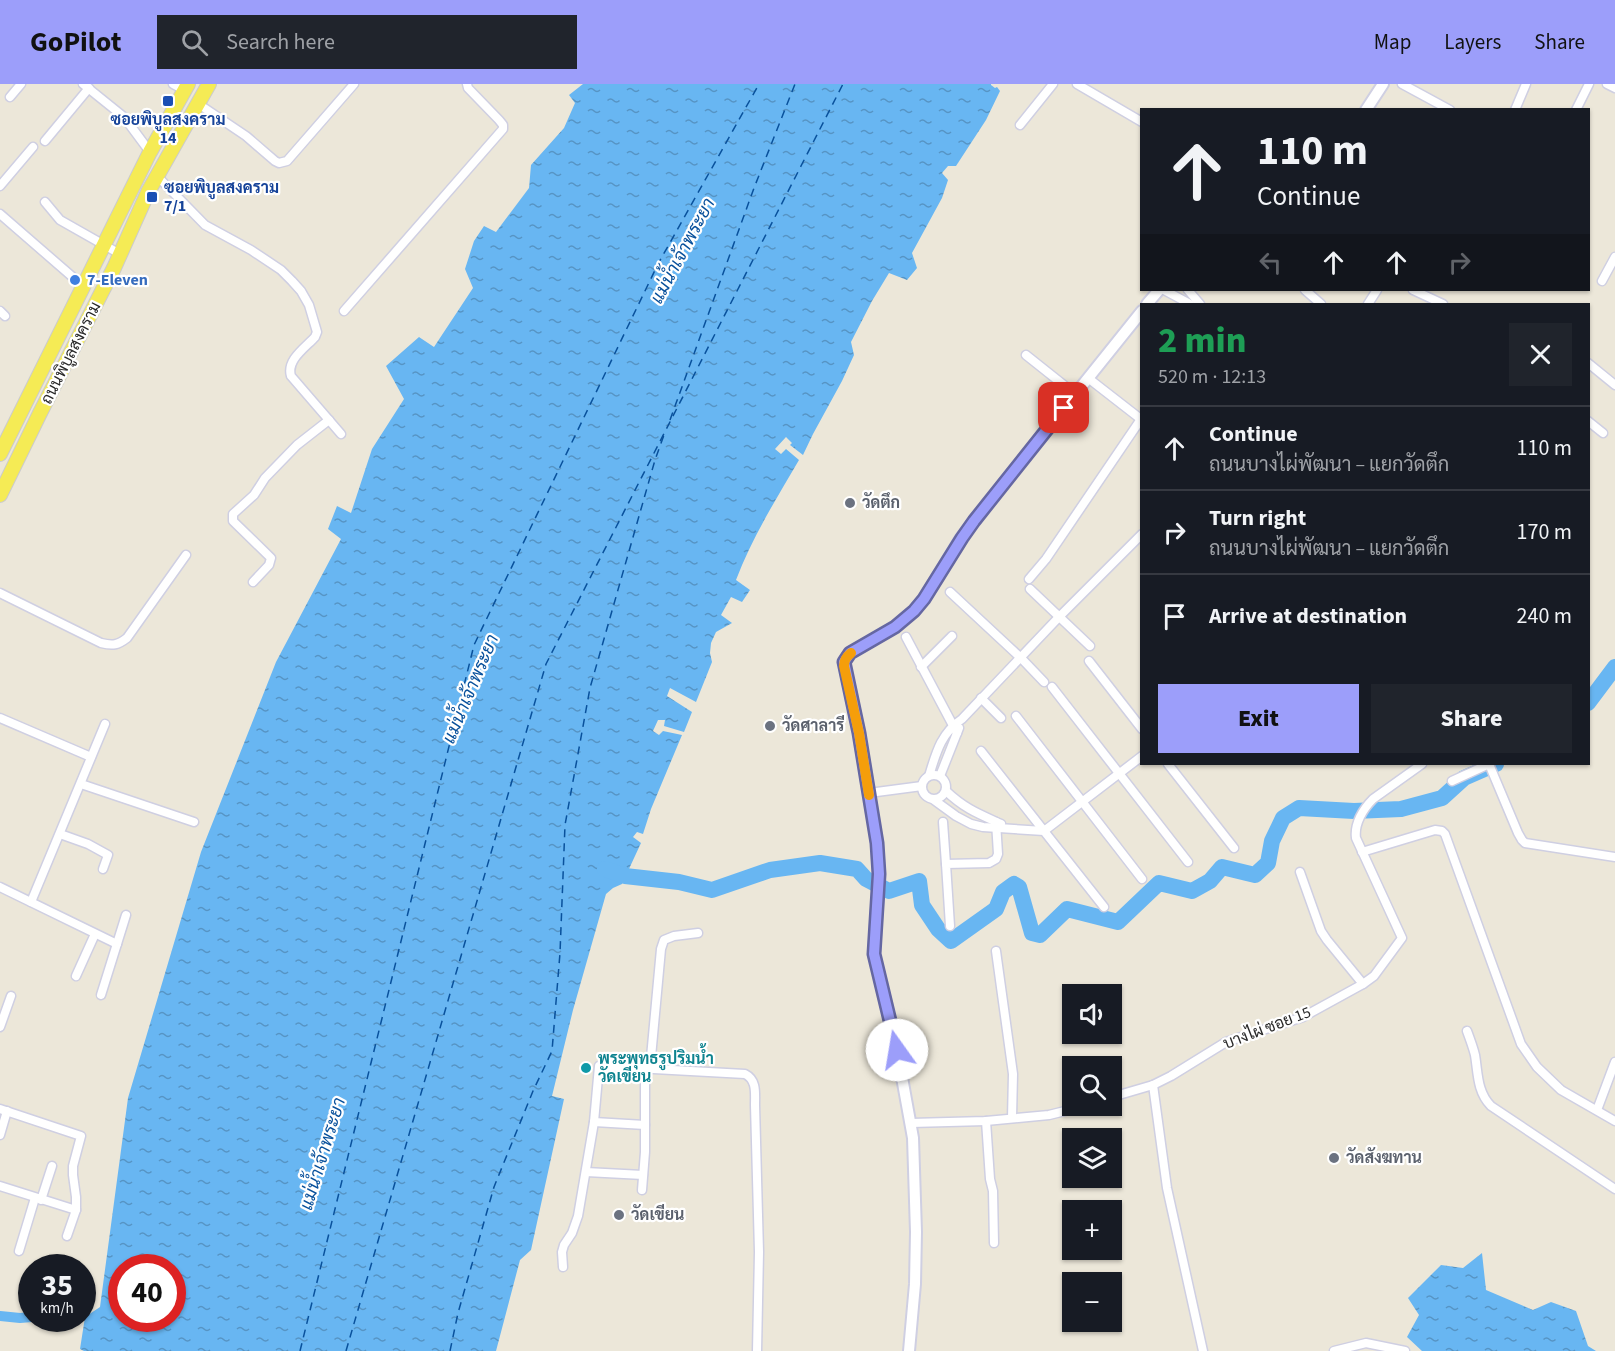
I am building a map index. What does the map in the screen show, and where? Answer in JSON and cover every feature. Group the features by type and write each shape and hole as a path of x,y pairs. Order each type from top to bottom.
{"main road":[{"name":"ถนนพิบูลสงคราม","path":"0,495 157,176 209,84"},
{"name":"ถนนพิบูลสงคราม","path":"1,451 182,86"},
{"path":"119,214 134,224"}],"street":[{"path":"10,97 21,84"},
{"path":"197,103 246,136 275,161 283,162 354,84"},
{"path":"344,311 503,129 503,125 468,88 467,84"},
{"path":"1020,125 1053,84"},
{"path":"1077,84 1140,121"},
{"path":"1367,108 1383,84"},
{"path":"1402,84 1446,108"},
{"path":"1516,108 1526,84"},
{"path":"1577,108 1589,84"},
{"path":"1607,84 1615,88"},
{"path":"45,141 86,86 124,117 150,152"},
{"path":"0,186 33,147"},
{"path":"157,176 205,225 251,250 281,270 301,291 309,305 317,332 290,364 289,369 291,376 341,434"},
{"path":"45,202 60,220 120,255"},
{"path":"0,214 83,286"},
{"path":"1602,281 1615,257"},
{"path":"1148,303 1158,291"},
{"path":"1166,291 1188,303"},
{"path":"1189,291 1199,303"},
{"path":"1306,291 1316,303"},
{"path":"1415,291 1441,303"},
{"path":"909,1351 915,1284 916,1232 913,1138 897,1050 874,954 879,874 877,843 859,733 844,662 846,657 895,627 914,611 987,504 1140,313"},
{"path":"1026,355 1075,394"},
{"path":"1590,365 1615,385"},
{"path":"1088,378 1140,418"},
{"path":"253,582 269,565 271,558 233,521 232,514 254,495 265,478 297,445 329,420"},
{"path":"1029,579 1046,559 1140,420"},
{"path":"1590,423 1603,433"},
{"path":"929,776 937,749 962,719 1140,536"},
{"path":"0,593 101,644 119,644 127,638 186,555"},
{"path":"1030,589 1090,646"},
{"path":"950,592 1048,684 1188,862"},
{"path":"921,667 952,636"},
{"path":"906,637 955,729 940,776"},
{"path":"1089,661 1140,726"},
{"path":"981,698 1001,718"},
{"path":"1016,716 1142,879"},
{"path":"0,718 91,757"},
{"path":"31,902 105,723"},
{"path":"981,751 1104,907"},
{"path":"934,800 940,799 947,785 940,776 933,775 925,778 922,786 925,796 971,824 1044,831 1140,758"},
{"path":"1169,765 1234,848"},
{"name":"บางไผ่ ซอย 15","path":"1122,1094 1153,1085 1171,1076 1226,1042 1303,1017 1374,976 1402,938 1356,838 1356,825 1369,804 1421,765"},
{"path":"1452,781 1490,767 1518,833 1526,843 1615,857"},
{"path":"81,784 194,822"},
{"path":"869,793 922,786"},
{"path":"946,791 957,802 996,826"},
{"path":"944,822 950,926"},
{"path":"946,864 994,861 998,854 996,826"},
{"path":"1362,852 1435,830 1445,834 1521,1044 1537,1067 1561,1090 1615,1122"},
{"path":"60,834 88,844 108,855 103,869"},
{"path":"1300,872 1321,931 1363,984"},
{"path":"0,887 117,944"},
{"path":"101,995 126,915"},
{"path":"642,1190 645,1078 661,949 664,940 674,936 698,933"},
{"path":"76,976 95,934"},
{"path":"996,951 1013,1074 1012,1118"},
{"path":"0,1027 11,996"},
{"path":"1467,1031 1486,1101 1615,1189"},
{"path":"1597,1110 1615,1062"},
{"path":"563,1267 562,1252 578,1216 586,1172 594,1122 599,1066 745,1074 754,1084 759,1252 757,1351"},
{"path":"1153,1085 1167,1188 1203,1351"},
{"path":"0,1135 4,1110 81,1136 73,1166 76,1210 68,1236"},
{"path":"911,1123 986,1121 1062,1112"},
{"path":"986,1121 989,1171 993,1191 994,1243"},
{"path":"594,1122 645,1125"},
{"path":"19,1251 51,1166"},
{"path":"586,1172 643,1176"},
{"path":"0,1186 76,1210"},
{"path":"1334,1351 1366,1343 1406,1351"}],"water":[{"name":"แม่น้ำเจ้าพระยา","path":"583,84 991,84 1000,91 986,120 956,166 948,166 942,173 948,180 942,198 912,253 917,268 907,280 889,273 872,301 851,342 854,355 803,455 790,445 792,443 786,437 775,449 781,454 786,449 799,460 742,564 736,580 750,590 742,602 731,597 721,615 732,623 716,632 711,643 712,662 696,702 670,688 667,696 692,712 684,732 664,726 665,720 658,720 653,731 659,735 663,731 682,735 643,834 637,832 633,837 641,843 622,884 606,894 573,1010 552,1096 564,1099 531,1250 520,1260 496,1351 84,1351 80,1349 83,1332 96,1332 96,1310 100,1307 128,1098 201,852 276,662 341,539 328,529 337,506 351,513 372,449 404,399 386,366 419,337 434,347 473,288 465,269 474,241 484,226 496,232 529,188 531,165 564,128 575,103 569,95"},
{"path":"1482,1253 1486,1290 1533,1310 1551,1302 1576,1311 1588,1346 1596,1351 1422,1351 1407,1337 1419,1315 1408,1298 1441,1265 1463,1268"}],"waterway":[{"path":"1590,700 1615,667"},
{"path":"605,869 625,876 679,882 712,890 770,870 820,863 857,869 866,879 889,891 919,881 922,905 938,929 951,941 996,909 1003,892 1014,884 1019,887 1032,933 1040,935 1067,909 1118,922 1159,883 1192,891 1210,881 1222,867 1255,875 1268,863 1272,841 1283,818 1299,808 1354,811 1401,809 1442,798 1464,778 1494,765"},
{"path":"0,1316 18,1318"}],"ferry route":[{"path":"300,1351 474,645 658,264 759,84"},
{"path":"670,420 754,188 795,84"},
{"path":"346,1351 546,664 843,84"},
{"path":"450,1351 458,1313 494,1187 552,1051 560,953 565,825 590,688 664,435"}],"slow traffic":[{"path":"851,653 846,657 844,666 859,733 869,795"}],"place":[{"name":"ซอยพิบูลสงคราม 14","path":"168,101"},
{"name":"ซอยพิบูลสงคราม 7/1","path":"152,197"},
{"name":"7-Eleven","path":"75,280"},
{"name":"วัดตึก","path":"850,503"},
{"name":"วัดศาลารี","path":"770,726"},
{"name":"พระพุทธรูปริมน้ำ วัดเขียน","path":"586,1068"},
{"name":"วัดสังฆทาน","path":"1334,1158"},
{"name":"วัดเขียน","path":"619,1215"}],"route":[{"path":"897,1050 874,954 879,874 877,843 859,733 844,662 850,653 895,627 914,611 974,521 1064,408"}]}
